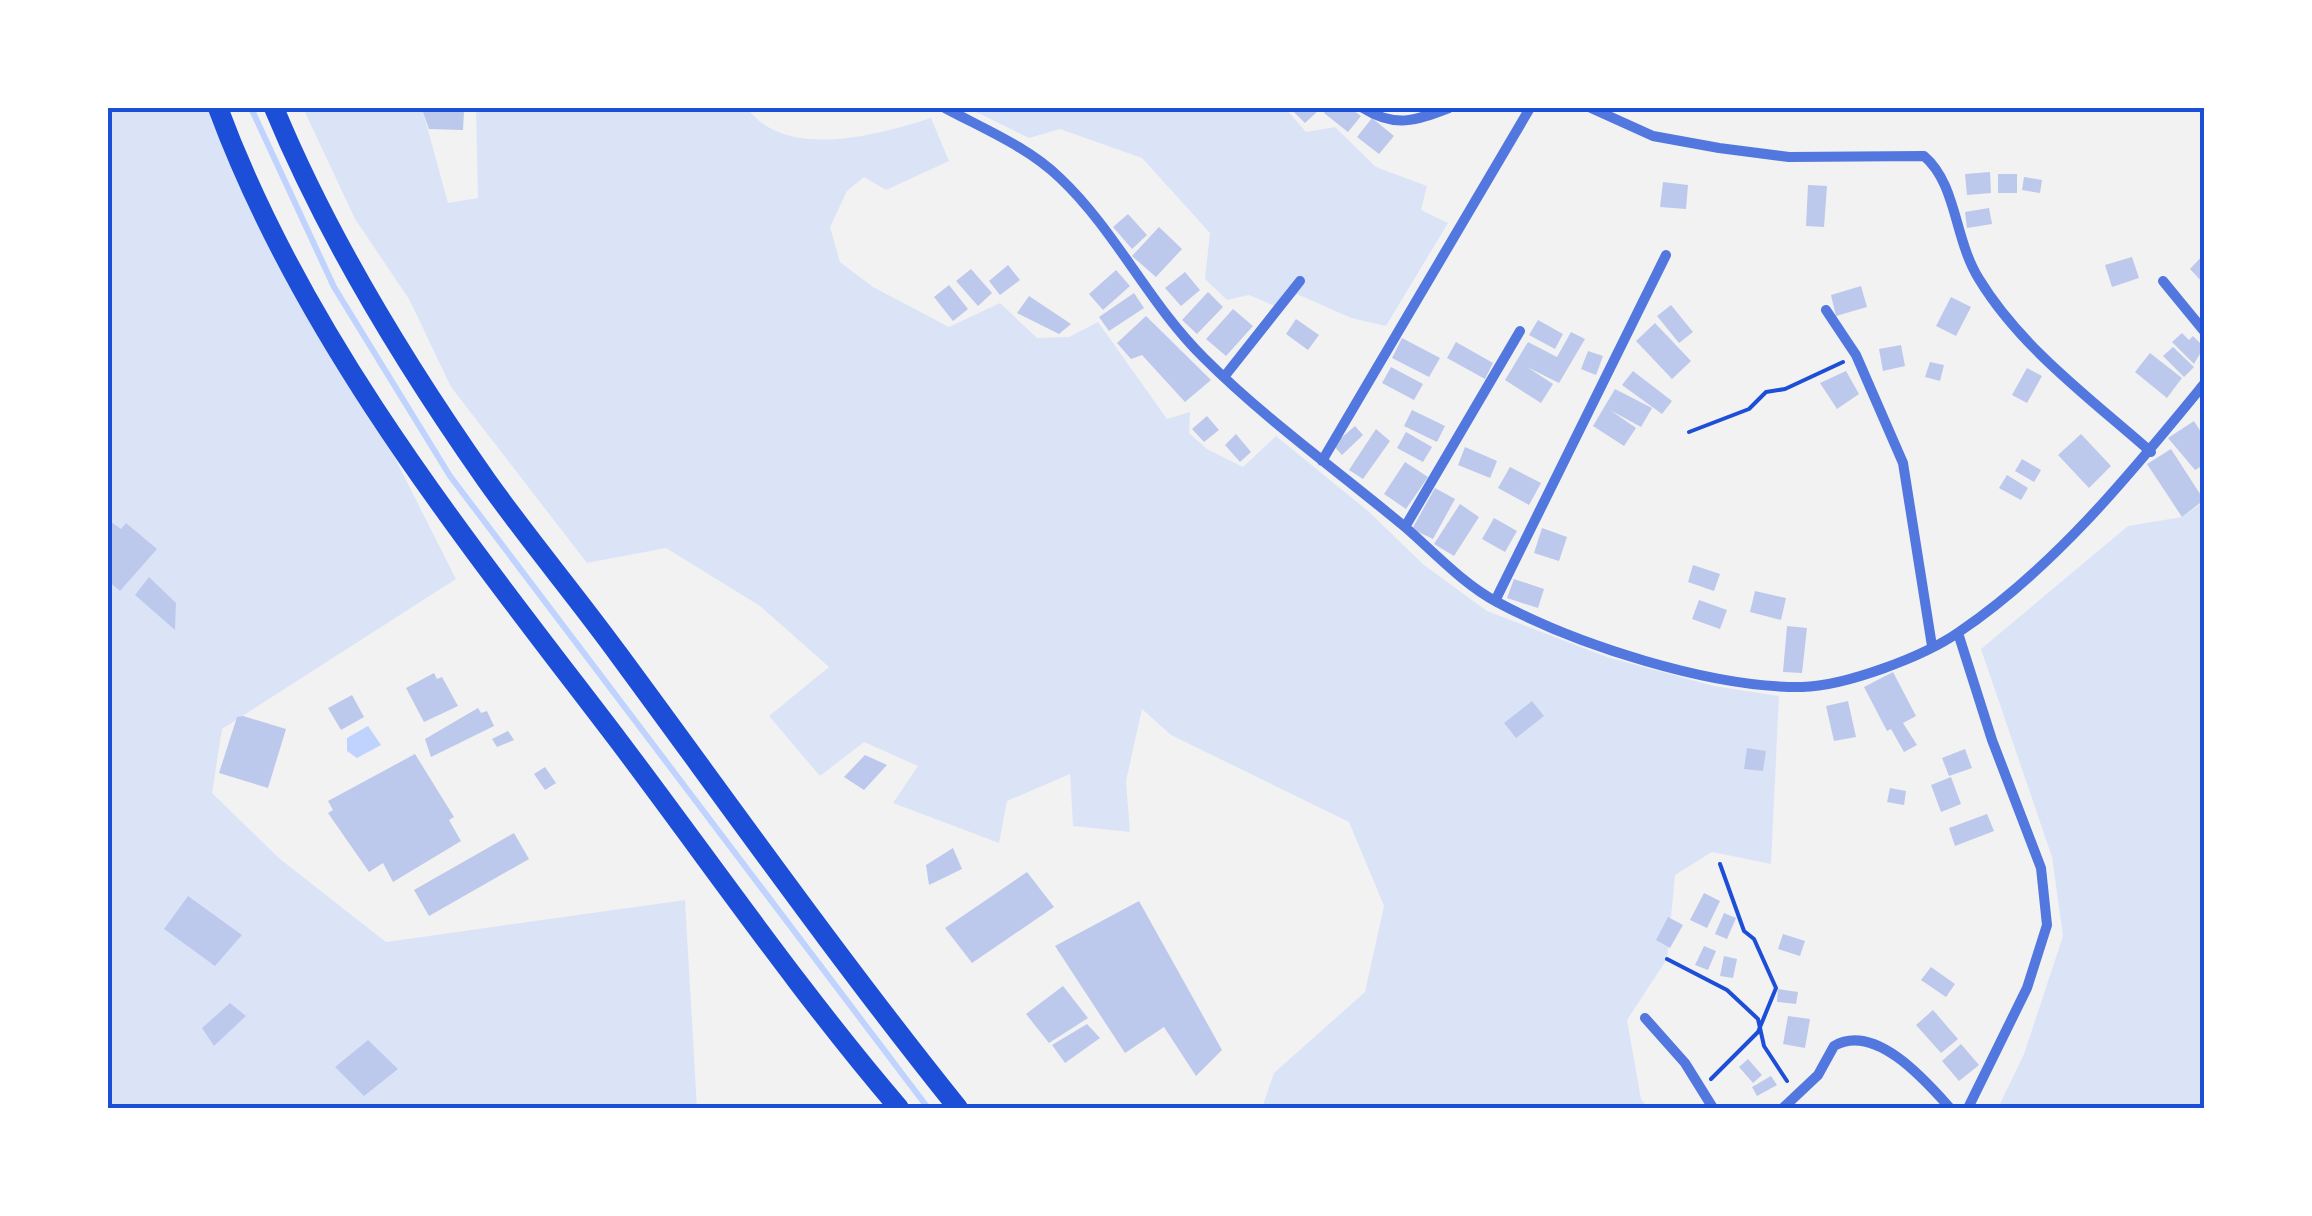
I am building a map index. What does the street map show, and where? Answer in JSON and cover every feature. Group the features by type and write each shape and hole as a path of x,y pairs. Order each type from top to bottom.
{"highway":[{"path":"218,108 287,256 374,409 492,578 899,1108"},
{"path":"274,108 393,336 487,481 702,767 831,949 958,1108"}],"street":[{"path":"945,108 1033,155 1062,179 1126,258 1158,308 1224,377 1496,601 1602,647 1752,682 1805,687 1863,674 1958,633 2079,528 2151,452 2204,384"},
{"path":"1362,108 1388,121 1408,123 1449,108"},
{"path":"1322,461 1530,108"},
{"path":"1591,108 1653,136 1719,148 1789,157 1924,156 1942,174 1962,248 1998,307 2036,350 2151,452"},
{"path":"1496,601 1666,255"},
{"path":"1224,377 1300,281"},
{"path":"2163,281 2204,331"},
{"path":"1826,310 1856,356 1902,462 1932,646"},
{"path":"1405,527 1520,330"},
{"path":"1958,633 1992,740 2041,868 2046,912 2044,944 2027,988 1968,1108"},
{"path":"1645,1018 1685,1063 1713,1108"},
{"path":"1782,1108 1798,1098 1834,1046 1850,1040 1896,1057 1919,1074 1950,1108"}],"path":[{"path":"1689,432 1749,409 1766,392 1784,389 1856,356"},
{"path":"1700,1089 1758,1032 1776,988 1754,939 1744,932 1720,864"},
{"path":"1668,959 1726,990 1758,1019 1758,1032 1798,1098"}],"shaded area":[{"path":"108,108 218,108 456,579 222,729 212,793 280,859 386,942 685,900 697,1108 108,1108"},
{"path":"303,108 422,108 448,203 478,198 476,108 747,108 764,124 808,139 859,136 931,118 949,161 886,190 864,177 847,191 830,227 840,262 873,287 949,327 1000,303 1037,338 1069,337 1098,322 1167,419 1190,412 1189,433 1207,449 1243,467 1276,436 1368,511 1424,565 1487,611 1607,657 1714,686 1779,696 1771,864 1712,852 1675,875 1667,959 1627,1020 1641,1099 1648,1108 1262,1108 1274,1073 1365,992 1384,906 1349,822 1171,735 1142,709 1126,781 1130,832 1073,826 1070,774 1007,801 999,843 893,803 918,766 864,742 820,776 769,716 829,667 760,606 666,548 587,563 451,387 409,299 355,219"},
{"path":"968,108 1285,108 1306,132 1335,127 1376,167 1427,186 1421,210 1448,223 1386,326 1351,318 1297,294 1282,309 1249,295 1227,300 1205,279 1210,233 1142,158 1060,129 1029,138"},
{"path":"2204,502 2204,1108 1998,1108 2024,1054 2063,936 2052,857 1981,649 2128,526 2182,517"}],"water":[{"path":"368,726 381,745 357,758 347,751 347,738"}],"building":[{"path":"1290,108 1314,108 1318,111 1305,123"},
{"path":"1328,108 1350,108 1361,116 1348,132 1324,113"},
{"path":"464,111 463,130 429,129 423,112"},
{"path":"1372,118 1394,136 1379,154 1357,137"},
{"path":"1990,172 1991,193 1967,195 1965,174"},
{"path":"1998,174 2017,174 2017,193 1998,193"},
{"path":"2024,177 2042,180 2040,193 2022,190"},
{"path":"1663,182 1688,185 1686,209 1660,207"},
{"path":"1808,185 1827,186 1824,227 1806,226"},
{"path":"1989,208 1992,224 1967,228 1965,212"},
{"path":"1128,214 1147,235 1132,249 1113,227"},
{"path":"1159,227 1182,249 1156,277 1132,256"},
{"path":"2204,254 2204,284 2190,269"},
{"path":"2132,257 2139,278 2112,287 2105,265"},
{"path":"1008,265 1020,280 1000,295 989,281"},
{"path":"971,269 992,293 978,306 956,281"},
{"path":"1116,270 1130,286 1103,310 1089,294"},
{"path":"1185,272 1200,290 1181,306 1165,288"},
{"path":"949,285 968,309 953,321 934,297"},
{"path":"1861,286 1867,307 1836,316 1831,295"},
{"path":"1208,292 1223,307 1197,334 1182,320"},
{"path":"1134,293 1144,308 1109,331 1099,317"},
{"path":"1029,296 1071,324 1059,334 1017,313"},
{"path":"1951,297 1971,307 1956,336 1936,326"},
{"path":"1671,305 1693,332 1679,343 1657,316"},
{"path":"1233,309 1253,326 1226,356 1206,339"},
{"path":"1146,316 1211,380 1185,402 1142,355 1131,359 1117,343"},
{"path":"1296,319 1319,335 1308,350 1286,334"},
{"path":"1538,320 1563,334 1555,349 1529,335"},
{"path":"1655,323 1691,361 1672,379 1636,341"},
{"path":"1571,332 1585,339 1559,383 1527,367 1553,384 1541,403 1505,380 1528,342 1557,357"},
{"path":"2182,333 2189,340 2193,336 2204,347 2194,364 2172,342"},
{"path":"1402,338 1440,358 1429,377 1392,358"},
{"path":"1456,342 1493,363 1485,379 1447,358"},
{"path":"1901,345 1905,366 1883,371 1879,349"},
{"path":"2173,347 2194,367 2184,377 2163,356"},
{"path":"1588,351 1603,356 1596,375 1581,369"},
{"path":"2150,353 2182,378 2167,398 2135,372"},
{"path":"1930,362 1944,365 1940,381 1925,377"},
{"path":"1391,367 1423,384 1414,400 1382,383"},
{"path":"2027,368 2042,376 2027,403 2012,395"},
{"path":"1633,371 1672,401 1662,414 1622,385"},
{"path":"1846,371 1859,394 1837,409 1820,383"},
{"path":"1615,389 1652,408 1641,427 1610,410 1636,428 1624,446 1593,426"},
{"path":"1412,410 1445,426 1437,442 1404,426"},
{"path":"1207,416 1219,430 1204,442 1192,429"},
{"path":"2194,421 2204,437 2204,465 2195,470 2168,438"},
{"path":"1355,426 1363,435 1342,455 1333,445"},
{"path":"1376,429 1390,441 1363,479 1349,470"},
{"path":"1406,432 1432,447 1423,462 1397,448"},
{"path":"1236,434 1251,452 1240,462 1225,445"},
{"path":"2081,434 2111,466 2089,488 2058,455"},
{"path":"1465,447 1497,461 1490,478 1458,465"},
{"path":"2171,449 2204,500 2182,517 2147,464"},
{"path":"2022,459 2041,470 2034,482 2015,471"},
{"path":"1405,462 1428,477 1406,509 1384,494"},
{"path":"1510,467 1541,483 1529,505 1498,488"},
{"path":"2007,475 2028,488 2021,500 1999,488"},
{"path":"1435,488 1455,499 1433,539 1412,529"},
{"path":"1460,504 1479,517 1454,556 1434,544"},
{"path":"1494,518 1517,531 1505,552 1482,539"},
{"path":"108,520 121,529 126,523 157,549 120,591 108,581"},
{"path":"1542,528 1567,537 1559,561 1534,553"},
{"path":"1693,565 1720,574 1714,591 1688,582"},
{"path":"149,577 176,603 175,630 135,595"},
{"path":"1514,579 1544,589 1538,608 1507,598"},
{"path":"1755,591 1786,598 1781,620 1750,612"},
{"path":"1699,600 1727,610 1720,629 1692,619"},
{"path":"1787,626 1807,628 1802,673 1783,672"},
{"path":"1893,672 1916,716 1903,723 1917,745 1904,752 1891,729 1887,731 1864,687"},
{"path":"434,673 437,679 442,677 458,706 424,722 406,688"},
{"path":"352,695 364,717 341,730 328,708"},
{"path":"1532,701 1544,716 1516,738 1504,723"},
{"path":"1848,701 1856,737 1834,741 1826,706"},
{"path":"478,708 481,713 487,711 494,726 431,757 425,739"},
{"path":"237,717 286,729 268,788 219,773"},
{"path":"508,731 514,740 497,747 492,739"},
{"path":"1747,748 1766,751 1763,771 1744,769"},
{"path":"1965,749 1972,768 1949,776 1942,758"},
{"path":"415,754 454,817 449,820 461,841 393,882 383,863 369,872 328,813 333,810 328,801"},
{"path":"865,755 887,765 864,790 844,777"},
{"path":"545,767 556,783 545,790 534,774"},
{"path":"1951,777 1961,804 1941,812 1931,785"},
{"path":"1890,788 1906,791 1904,805 1887,802"},
{"path":"1987,814 1994,831 1955,846 1949,828"},
{"path":"514,833 529,859 429,916 414,890"},
{"path":"953,848 962,869 929,885 926,865"},
{"path":"1027,872 1054,907 972,963 945,928"},
{"path":"1704,893 1720,901 1707,928 1690,920"},
{"path":"188,896 242,935 215,966 164,929"},
{"path":"1139,901 1222,1050 1196,1076 1164,1027 1125,1053 1055,946"},
{"path":"1724,913 1736,918 1727,939 1715,934"},
{"path":"1668,917 1683,925 1670,948 1656,940"},
{"path":"1783,934 1805,941 1800,956 1778,949"},
{"path":"1704,946 1716,951 1708,970 1695,965"},
{"path":"1724,956 1737,959 1733,978 1720,976"},
{"path":"1931,967 1955,984 1946,997 1921,980"},
{"path":"1063,986 1088,1018 1049,1043 1026,1014"},
{"path":"1778,989 1798,992 1796,1004 1777,1002"},
{"path":"230,1003 246,1016 214,1046 202,1028"},
{"path":"1933,1010 1958,1039 1941,1053 1916,1025"},
{"path":"1788,1016 1810,1019 1805,1048 1783,1044"},
{"path":"1087,1024 1100,1038 1065,1063 1052,1045"},
{"path":"368,1040 398,1069 364,1096 335,1067"},
{"path":"1961,1044 1979,1065 1959,1081 1942,1061"},
{"path":"1748,1059 1762,1075 1753,1083 1739,1067"},
{"path":"1771,1076 1777,1085 1757,1096 1752,1087"}],"waterway":[{"path":"251,108 334,287 450,476 928,1108"}]}
